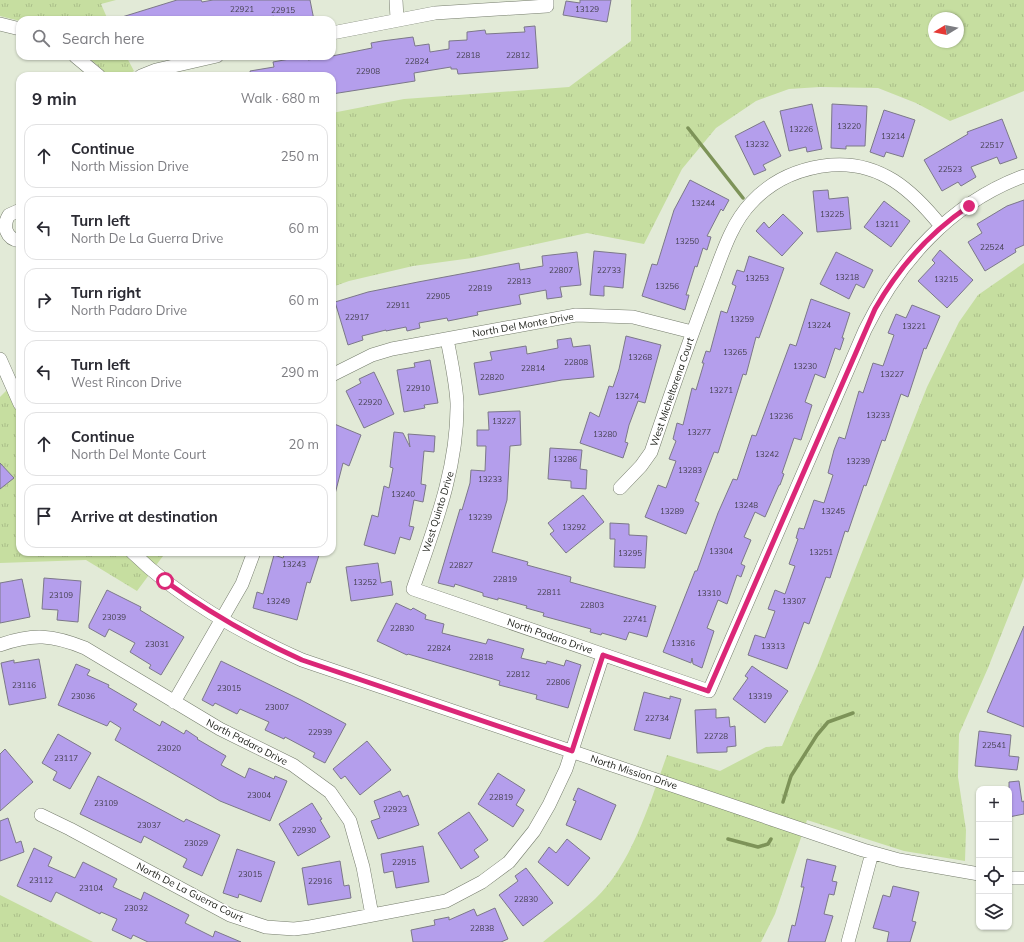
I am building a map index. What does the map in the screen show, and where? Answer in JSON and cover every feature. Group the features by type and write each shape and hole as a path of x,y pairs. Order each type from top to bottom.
{"street":[{"path":"396,0 397,19"},
{"path":"336,31 397,19 451,11 547,3"},
{"path":"0,24 16,28"},
{"path":"81,60 94,72"},
{"path":"151,72 200,60"},
{"name":"West Micheltorena Court","path":"620,488 641,466 651,452 692,332 728,238 739,219 763,190 790,175 806,169 839,164 855,164 886,175 912,193 942,226"},
{"path":"942,226 986,194 1024,176"},
{"path":"16,212 9,215 5,224 8,234 11,238 16,240"},
{"name":"North Padaro Drive","path":"413,589 708,691 875,309 887,289 906,263 942,226"},
{"name":"North Del Monte Drive","path":"336,373 355,362 392,349 576,315 633,317 692,332"},
{"name":"West Quinto Drive","path":"413,589 446,491 454,451 457,400 447,339"},
{"path":"0,359 16,395"},
{"name":"North Mission Drive","path":"137,556 165,581 222,620 266,644 302,660 872,852 899,860 976,873"},
{"path":"174,702 242,584 252,556"},
{"name":"North Padaro Drive","path":"0,645 24,639 46,637 63,639 85,648 220,730 293,765 330,792 350,821 363,867 372,915"},
{"name":"North De La Guerra Court","path":"41,816 70,829 230,915 249,923 266,927 294,929 310,927 446,901 482,882 509,862 534,831 549,805 572,751 603,655"},
{"path":"848,942 872,852"},
{"path":"1012,878 1024,878"}],"green space":[{"path":"0,0 116,0 101,4 106,16 16,16 16,20 0,16"},
{"path":"631,0 1024,0 1024,91 950,121 916,103 878,88 820,87 789,89 756,101 716,128 682,169 644,244 587,233 472,258 413,266 349,281 336,286 336,112 404,99 569,87 631,41"},
{"path":"91,60 128,60 134,71 132,72 105,72"},
{"path":"1024,263 1024,577 988,668 959,734 958,777 966,830 965,861 904,851 807,820 775,914 761,942 543,942 576,916 608,885 630,850 647,812 667,755 720,771 766,747 782,746 818,664 927,387 959,322 978,295"},
{"path":"16,381 16,556 163,556 137,591 86,560 0,563 0,397"},
{"path":"0,895 93,942 0,942"}],"building":[{"path":"177,0 201,0 202,2 213,0 310,0 313,16 274,16 125,16"},
{"path":"580,0 611,0 607,22 563,15 566,1 580,3"},
{"path":"535,26 538,68 458,74 457,69 451,69 451,67 414,73 415,81 336,93 336,72 250,71 274,67 273,62 284,60 336,60 336,55 372,48 371,43 413,37 415,46 429,44 430,52 449,49 449,41 467,40 467,32 485,30 486,34 525,32 524,27"},
{"path":"812,104 822,149 807,152 806,147 789,151 780,111"},
{"path":"832,104 867,106 865,146 846,146 846,149 831,148"},
{"path":"884,110 915,120 903,157 886,152 884,157 870,152"},
{"path":"1002,119 1017,158 1000,164 997,157 971,167 976,177 961,186 958,182 942,191 924,160 968,134 967,132"},
{"path":"764,121 781,156 763,165 766,170 754,175 735,136"},
{"path":"690,180 729,200 723,211 721,209 707,236 711,237 707,250 703,248 697,267 695,266 686,295 689,295 685,310 642,296 652,264 657,265 674,210"},
{"path":"828,190 829,199 848,197 851,229 817,232 813,191"},
{"path":"1024,200 1024,245 1015,249 1016,252 985,271 968,242 982,233 977,224 1007,206"},
{"path":"884,201 910,221 891,247 864,227"},
{"path":"783,214 803,233 782,256 756,231 764,222 769,228"},
{"path":"940,250 973,280 947,308 918,281 935,263 932,260"},
{"path":"594,251 626,254 623,288 604,286 604,296 590,295"},
{"path":"577,252 581,285 560,287 562,297 547,299 546,290 519,295 521,304 477,312 478,315 448,321 447,318 419,323 420,328 407,331 406,327 386,330 362,336 363,340 348,345 336,302 368,292 519,263 520,270 543,266 542,256"},
{"path":"836,252 873,270 864,288 856,284 849,299 820,284"},
{"path":"749,256 784,268 759,338 756,337 746,375 743,374 718,453 714,452 695,501 699,503 686,534 645,517 658,485 666,488 676,461 669,459 676,441 673,439 677,423 683,425 692,388 696,390 704,363 702,363 706,351 710,352 721,311 727,313 736,286 732,284 737,270 744,272"},
{"path":"811,299 850,313 842,338 844,338 840,350 835,348 825,378 815,374 805,402 812,405 801,440 794,438 782,473 784,474 780,485 765,517 755,512 744,537 751,540 741,564 745,566 741,577 737,575 727,604 718,600 707,628 714,631 702,668 693,664 692,658 691,663 663,652 695,571 697,571 718,513 733,479 737,480 752,435 756,436 790,344 796,346"},
{"path":"912,305 940,316 926,349 924,348 908,397 901,394 885,441 882,440 866,486 864,485 848,532 845,531 830,578 826,577 809,624 804,622 787,669 748,655 755,635 765,638 775,611 768,609 775,590 785,594 795,566 789,564 798,539 796,538 799,528 804,529 814,500 824,503 833,475 828,473 834,450 839,437 845,439 859,391 863,393 873,363 883,366 894,335 888,333 896,314 906,318"},
{"path":"626,336 661,345 645,403 638,401 629,425 625,442 628,443 623,458 580,443 590,412 599,417 609,386 613,387 619,369"},
{"path":"571,338 573,347 590,345 594,377 562,380 479,395 474,363 492,360 490,352 526,346 527,354 558,348 557,340"},
{"path":"430,360 438,403 424,405 425,408 404,412 397,370 415,367 414,363"},
{"path":"374,372 394,414 364,428 346,391 361,383 359,379"},
{"path":"520,411 521,445 510,446 507,500 492,552 528,562 527,565 571,577 570,582 656,606 647,637 629,632 626,640 602,633 601,635 590,632 591,629 543,616 544,613 526,608 527,606 498,598 498,600 483,596 483,593 455,584 454,587 438,583 460,509 462,510 470,483 471,470 485,471 486,446 477,446 477,430 489,430 488,412"},
{"path":"336,425 361,435 349,466 343,463 336,490"},
{"path":"394,432 403,433 410,447 408,434 435,436 434,452 424,451 421,484 426,485 423,502 414,500 409,526 414,527 410,540 400,537 395,554 364,545 372,515 378,517 384,486 389,488 393,468 390,467"},
{"path":"550,448 582,450 580,469 587,470 586,489 571,488 571,481 548,479"},
{"path":"0,463 14,478 0,489"},
{"path":"583,495 604,522 566,553 550,534 554,531 548,523"},
{"path":"610,523 629,524 629,535 647,536 645,568 614,567 615,539 610,539"},
{"path":"274,556 283,558 284,556 319,556 310,583 307,582 297,620 253,608 257,592 263,594"},
{"path":"378,563 381,583 391,581 393,595 351,601 346,567"},
{"path":"44,578 81,581 78,622 57,620 58,610 42,609"},
{"path":"22,579 30,617 0,623 0,583"},
{"path":"107,590 141,607 140,610 184,637 161,675 149,668 151,665 130,652 135,643 109,629 105,637 89,628 89,625"},
{"path":"396,603 411,610 413,608 426,615 425,619 444,624 442,633 486,644 488,639 524,649 521,658 546,664 547,661 564,666 566,660 581,665 568,708 536,699 537,695 499,685 500,681 408,654 407,655 377,641"},
{"path":"1024,626 1024,727 987,712"},
{"path":"39,659 46,698 9,705 1,663 14,660 14,663"},
{"path":"221,661 346,724 325,763 313,757 315,753 285,737 284,739 265,730 269,722 240,709 237,714 215,703 213,706 202,700"},
{"path":"76,664 90,670 87,675 109,685 108,687 137,704 133,710 160,726 162,721 184,734 186,730 198,738 197,739 226,756 221,765 245,778 249,768 274,779 275,776 287,781 270,821 220,801 115,740 121,728 110,721 107,726 58,705"},
{"path":"752,666 788,691 765,723 733,699 748,678 745,676"},
{"path":"644,692 670,699 670,696 681,699 670,739 634,730"},
{"path":"716,709 716,718 729,717 730,727 735,726 736,746 727,747 727,752 697,753 695,710"},
{"path":"979,731 1011,735 1009,756 1019,757 1017,770 975,766"},
{"path":"58,734 91,753 70,789 53,780 57,772 42,763"},
{"path":"367,741 391,770 360,795 345,776 341,779 333,769"},
{"path":"5,749 33,782 0,811 0,754"},
{"path":"498,773 525,790 516,805 524,810 513,827 478,804"},
{"path":"98,776 184,822 186,819 220,835 202,876 183,867 187,859 144,836 141,843 80,814"},
{"path":"1019,781 1022,802 1024,801 1024,814 1012,816 1012,786 1009,786 1009,782"},
{"path":"578,788 616,805 601,840 566,825 576,801 573,800"},
{"path":"400,791 403,797 408,795 419,825 378,839 371,821 380,818 374,801"},
{"path":"312,803 322,819 320,820 330,837 298,856 279,824"},
{"path":"469,812 488,840 474,850 479,857 461,869 438,833"},
{"path":"8,818 16,843 21,841 24,852 0,861 0,821"},
{"path":"567,839 590,858 568,886 538,862 549,847 556,853"},
{"path":"423,846 429,882 396,888 393,871 384,873 381,854"},
{"path":"34,848 52,857 48,866 75,878 83,862 117,879 113,887 141,900 144,892 189,915 185,923 213,937 215,931 241,942 148,942 133,935 131,939 112,930 117,919 101,912 100,914 56,892 51,902 17,886"},
{"path":"237,849 275,862 261,902 239,894 238,898 223,893"},
{"path":"807,859 836,866 832,881 837,882 834,895 829,894 824,914 833,916 825,942 788,942 792,925 795,926 804,887 801,887"},
{"path":"340,861 344,886 349,885 351,898 308,905 302,868"},
{"path":"526,868 553,903 523,926 499,895 518,881 515,876"},
{"path":"893,886 919,892 912,921 916,922 910,942 887,942 889,932 873,928 883,895 890,897"},
{"path":"495,908 508,939 501,942 413,942 411,930 435,925 434,920 449,917 449,920 474,909 477,916"}],"waterway":[{"path":"688,128 743,198"},
{"path":"783,802 791,776 817,735 828,722 853,713"},
{"path":"728,839 758,847 768,844 771,839"}],"route":[{"path":"165,581 222,620 266,644 302,660 572,751 603,655 708,691 875,309 898,272 909,258 942,226 969,206"}]}
